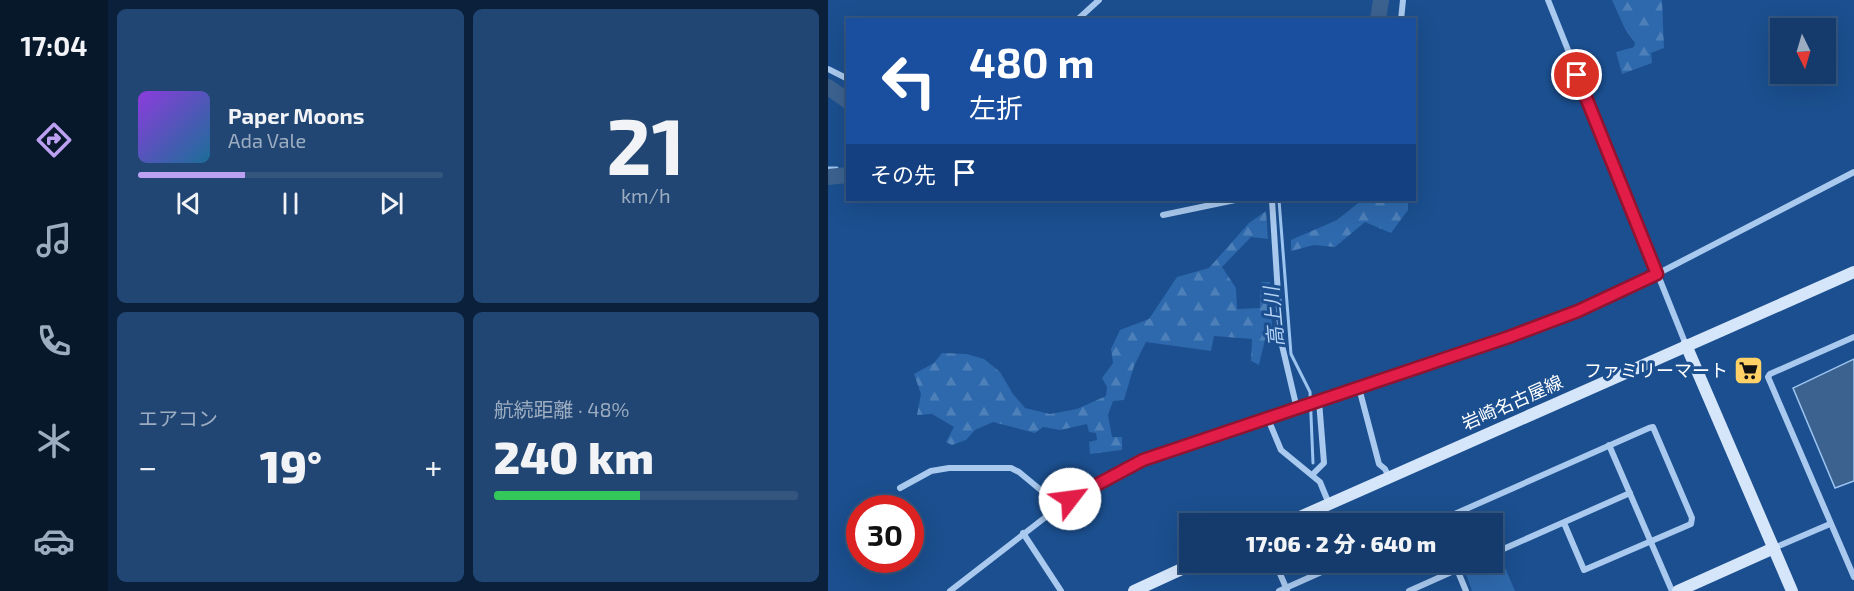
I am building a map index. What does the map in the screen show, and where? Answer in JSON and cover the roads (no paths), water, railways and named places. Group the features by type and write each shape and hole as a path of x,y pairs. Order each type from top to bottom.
{"main road":[{"name":"岩崎名古屋線","path":"1309,513 1854,272"},
{"path":"1686,345 1792,591"},
{"path":"1678,591 1774,548"},
{"path":"1134,591 1179,570"}],"street":[{"path":"1401,18 1403,0"},
{"path":"1548,0 1686,345"},
{"path":"1079,18 1097,1"},
{"path":"828,69 846,78"},
{"path":"950,591 1023,532 1060,506 1081,492 1143,460 1313,404 1578,311 1657,274 1854,172"},
{"path":"1163,215 1230,201"},
{"path":"1272,201 1281,341 1297,409"},
{"path":"1854,337 1768,376 1854,577"},
{"path":"1359,388 1379,464 1389,477"},
{"path":"1312,475 1324,463 1313,404"},
{"path":"1268,419 1281,450 1320,482 1329,504"},
{"path":"1458,513 1648,428 1653,428 1693,520 1690,524 1584,570 1564,523"},
{"path":"1609,446 1672,591"},
{"path":"900,488 931,471 949,468 1011,468 1060,506"},
{"path":"1503,549 1630,493"},
{"path":"1774,548 1830,524"},
{"path":"1023,532 1061,591"},
{"path":"1280,573 1287,589"},
{"path":"1279,591 1321,573"},
{"path":"1409,591 1450,573"},
{"path":"1458,573 1466,591"}],"waterway":[{"path":"1378,18 1381,0"},
{"path":"828,87 846,100"},
{"path":"828,168 837,168 840,175"},
{"path":"828,177 846,175"},
{"name":"高上川","path":"1279,201 1291,354 1310,392 1313,463"}],"place":[{"name":"ファミリーマート","path":"1749,370"}]}
